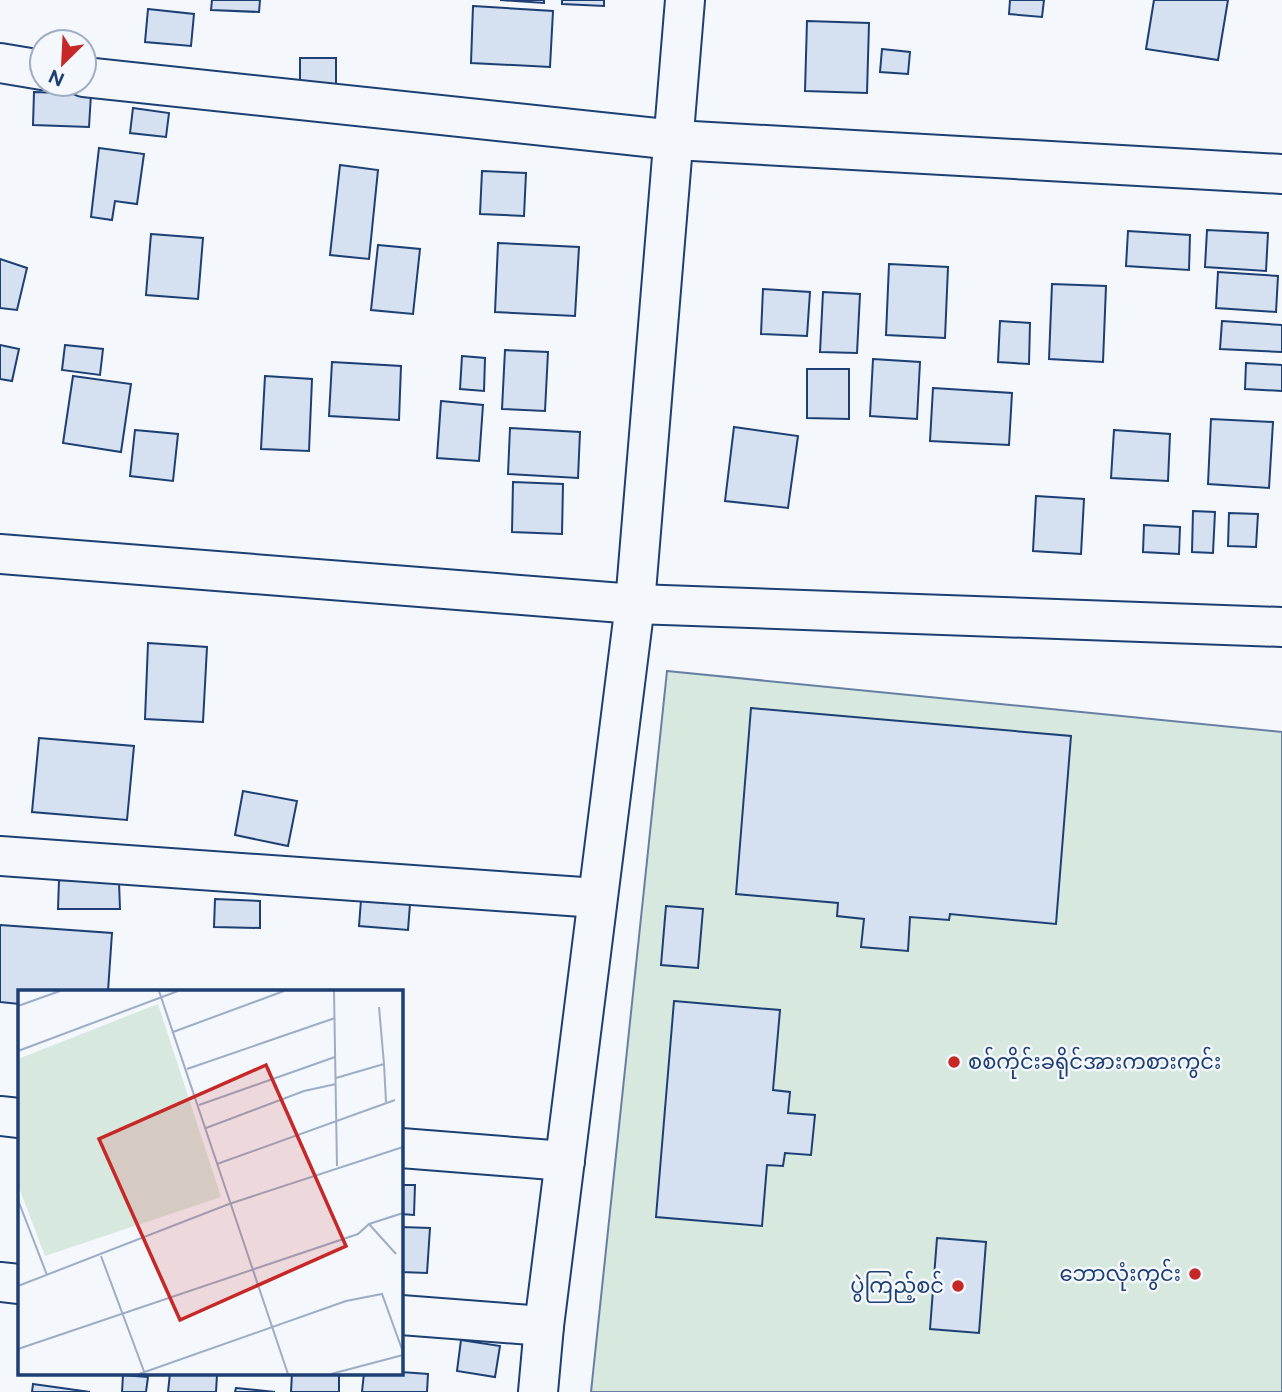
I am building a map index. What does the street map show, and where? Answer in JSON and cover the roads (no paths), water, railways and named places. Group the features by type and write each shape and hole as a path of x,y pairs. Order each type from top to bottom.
{"street":[{"path":"538,1392 544,1326 635,604 685,0"},
{"path":"0,63 28,68"},
{"path":"98,78 674,140 1282,174"},
{"path":"0,554 635,604 1282,627"},
{"path":"0,856 597,898"},
{"path":"0,1116 18,1118"},
{"path":"402,1148 565,1161"},
{"path":"0,1282 18,1284"},
{"path":"402,1315 544,1326"}],"place":[{"name":"စစ်ကိုင်းခရိုင်အားကစားကွင်း","path":"954,1062"},
{"name":"ဘောလုံးကွင်း","path":"1195,1274"},
{"name":"ပွဲကြည့်စင်","path":"958,1286"}]}
